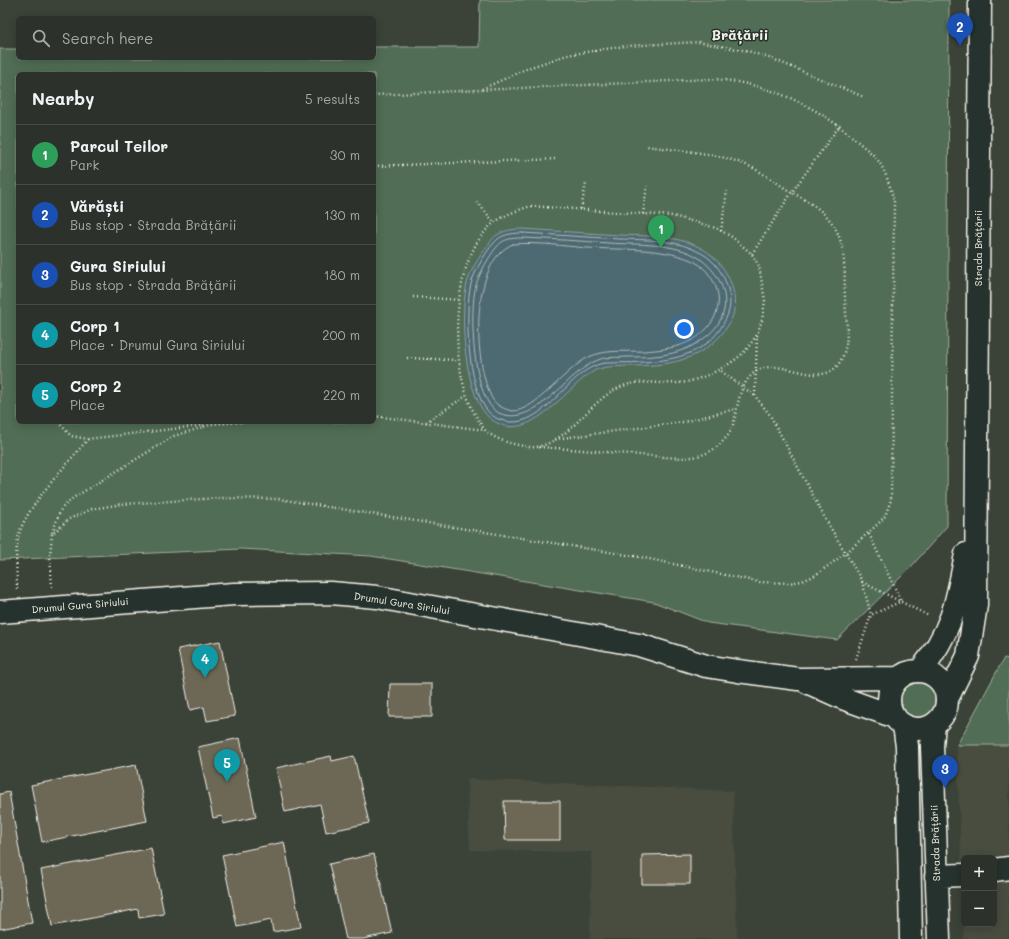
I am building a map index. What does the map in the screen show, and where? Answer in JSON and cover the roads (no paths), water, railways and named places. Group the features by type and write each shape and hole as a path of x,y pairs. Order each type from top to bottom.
{"street":[{"name":"Strada Brățării","path":"947,699 966,662 974,622 980,0"},
{"name":"Strada Brățării","path":"920,671 939,646 949,626 960,584 976,496"},
{"name":"Drumul Gura Siriului","path":"9,611 234,594 331,593 377,597 639,645 706,666 798,679 898,678"},
{"path":"899,721 919,729 934,724 941,717 946,708 947,699 942,683 928,673 920,671 905,674 898,678 890,693 891,710 899,721 907,746 911,939"},
{"name":"Drumul Gura Siriului","path":"798,679 899,721"},
{"name":"Strada Brățării","path":"934,724 932,746 939,939"},
{"path":"997,870 1009,868"},
{"path":"936,876 961,875"}],"water":[{"path":"523,229 649,236 670,238 690,243 707,252 722,266 734,295 733,315 725,330 713,343 683,360 661,364 611,367 596,370 534,420 520,426 506,426 492,420 483,410 475,394 469,375 464,332 465,294 468,280 474,267 494,237 506,231"}],"place":[{"name":"Vărăști","path":"960,46"},
{"name":"Parcul Teilor","path":"661,248"},
{"name":"Corp 1","path":"205,678"},
{"name":"Corp 2","path":"227,782"},
{"name":"Gura Siriului","path":"945,788"}],"district":[{"name":"Brățării","path":"740,34"}]}
